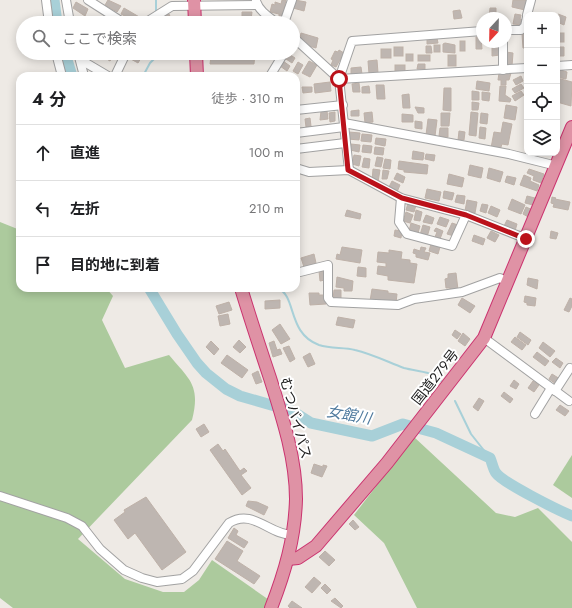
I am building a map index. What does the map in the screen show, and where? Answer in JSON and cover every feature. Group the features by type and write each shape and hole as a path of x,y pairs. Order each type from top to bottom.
{"highway":[{"path":"194,2 195,16"},
{"path":"196,60 197,72"},
{"name":"国道279号","path":"288,559 298,558 316,546 387,463 484,338 572,127"},
{"name":"むつバイパス","path":"242,292 281,414 294,470 296,498 293,535 288,559"},
{"path":"271,608 288,559"}],"street":[{"path":"46,0 48,16"},
{"path":"66,0 69,16"},
{"path":"88,0 101,3 116,16"},
{"path":"286,16 292,0"},
{"path":"528,12 531,0"},
{"path":"156,16 172,6 194,2 256,3 270,16"},
{"path":"512,30 521,30 524,27"},
{"path":"348,170 343,105 339,79 352,41 476,31"},
{"path":"300,43 339,79 524,68"},
{"path":"503,48 503,70"},
{"path":"58,60 61,72"},
{"path":"80,60 83,72"},
{"path":"116,72 122,60"},
{"path":"272,72 280,60"},
{"path":"81,63 86,63 101,72"},
{"path":"560,66 572,65"},
{"path":"300,110 343,105"},
{"path":"300,132 344,125 509,154 556,166"},
{"path":"300,149 345,143"},
{"path":"300,169 309,172 348,170 402,198 466,215 526,239"},
{"path":"402,198 399,222 406,234 452,246 466,215"},
{"path":"300,272 328,266 328,298 331,302 362,304 398,305 414,299 462,292 500,278 508,282"},
{"path":"484,338 569,401"},
{"path":"535,414 570,368"},
{"path":"0,496 67,518 82,526 100,549 124,570 142,578 158,582 182,579 193,571 229,523 236,518 252,519 262,522 282,535 293,535"}],"green space":[{"path":"0,222 16,228 16,292 110,292 113,296 102,320 125,368 169,355 187,377 194,390 195,398 192,420 78,539 125,579 163,592 184,592 199,580 212,560 272,602 269,608 13,608 0,598"},
{"path":"414,437 496,513 515,517 538,508 572,542 572,608 417,608 384,543 354,515"},
{"path":"572,455 572,498 553,485"}],"building":[{"path":"108,0 121,6 117,12 105,5"},
{"path":"282,0 286,0 282,16 270,12 272,4 275,5 275,2 281,4"},
{"path":"295,0 306,2 304,11 293,8"},
{"path":"513,0 527,0 525,10 512,7"},
{"path":"76,2 88,9 85,16 73,8"},
{"path":"124,8 138,16 125,16 121,14"},
{"path":"490,8 496,8 496,12 490,12"},
{"path":"460,10 462,18 454,19 453,11"},
{"path":"242,12 252,12 252,16 242,16"},
{"path":"515,14 521,15 520,19 523,20 522,25 513,24"},
{"path":"560,15 566,17 564,25 560,23"},
{"path":"301,33 318,38 316,48 309,46 300,38"},
{"path":"560,33 564,33 564,42 560,42"},
{"path":"522,34 524,34 524,48"},
{"path":"437,38 438,43 427,44 427,39"},
{"path":"460,41 465,41 465,51 460,51"},
{"path":"443,44 455,45 455,53 443,52"},
{"path":"434,45 440,45 440,52 434,52"},
{"path":"426,46 431,46 432,53 426,53"},
{"path":"394,47 403,47 403,56 394,56"},
{"path":"560,47 564,47 564,56 560,56"},
{"path":"492,48 499,48 500,55 492,56"},
{"path":"381,49 391,49 391,58 381,58"},
{"path":"339,50 344,53 336,67 331,65 333,60 331,59 335,51 338,52"},
{"path":"506,52 513,53 512,66 505,65"},
{"path":"406,54 413,54 413,61 406,61"},
{"path":"418,55 430,55 430,61 418,61"},
{"path":"448,55 456,55 456,66 448,66"},
{"path":"133,60 140,60 138,63"},
{"path":"210,60 254,60 254,64 210,64"},
{"path":"377,60 378,73 369,74 368,61"},
{"path":"283,61 290,66 287,71 280,66"},
{"path":"309,61 317,65 310,77 302,73"},
{"path":"298,62 303,65 299,72 293,71"},
{"path":"418,64 425,64 425,69 417,69"},
{"path":"395,65 405,65 405,72 395,72"},
{"path":"361,67 362,74 351,75 351,68"},
{"path":"560,70 567,72 566,79 560,78"},
{"path":"499,73 511,73 509,80 506,80 506,85 501,85 501,80 498,80"},
{"path":"521,76 523,81 516,85 513,80"},
{"path":"560,79 572,82 571,106 560,103"},
{"path":"477,81 490,83 489,91 476,89"},
{"path":"330,82 331,91 315,93 314,84"},
{"path":"359,83 360,92 353,92 352,84"},
{"path":"521,84 524,88 515,93 512,89"},
{"path":"376,85 384,85 385,99 377,99"},
{"path":"369,86 370,93 362,93 362,87"},
{"path":"500,86 506,86 505,95 511,99 510,102 499,101"},
{"path":"302,87 312,87 312,92 303,93"},
{"path":"444,88 451,88 451,111 443,110"},
{"path":"472,91 479,92 479,100 472,100"},
{"path":"521,91 524,95 515,101 512,96"},
{"path":"482,92 490,93 489,101 482,100"},
{"path":"409,94 410,108 403,108 402,95"},
{"path":"472,102 479,103 478,110 472,110"},
{"path":"506,105 517,107 515,120 504,118"},
{"path":"415,107 424,108 424,113 418,113"},
{"path":"359,110 359,116 351,116 351,111"},
{"path":"321,111 327,111 328,119 320,120"},
{"path":"335,112 335,121 330,122 329,113"},
{"path":"372,112 373,122 365,123 364,113"},
{"path":"471,112 478,113 476,136 469,135"},
{"path":"441,113 450,113 449,126 441,126"},
{"path":"481,113 488,114 487,124 480,123"},
{"path":"402,114 413,115 413,122 402,122"},
{"path":"310,118 311,126 306,127 305,119"},
{"path":"428,119 437,120 435,136 426,135"},
{"path":"415,121 422,122 422,129 415,128"},
{"path":"503,122 512,124 508,145 502,144 500,150 491,148 494,132 501,133"},
{"path":"480,127 486,128 485,139 479,138"},
{"path":"440,128 448,128 448,137 439,136"},
{"path":"459,131 465,132 464,140 458,140"},
{"path":"349,132 360,133 359,140 348,139"},
{"path":"362,134 372,135 371,142 361,141"},
{"path":"376,138 386,139 385,146 375,144"},
{"path":"351,144 360,145 359,152 350,150"},
{"path":"363,145 372,146 371,153 362,152"},
{"path":"375,147 384,148 383,155 374,154"},
{"path":"413,151 424,153 423,160 412,159"},
{"path":"426,154 435,155 434,161 425,159"},
{"path":"354,155 361,156 359,166 352,164"},
{"path":"377,157 383,158 381,167 375,166"},
{"path":"364,158 370,159 369,168 362,167"},
{"path":"385,159 391,160 390,169 383,168"},
{"path":"399,161 428,165 427,174 404,172 404,170 398,169"},
{"path":"470,165 483,168 481,178 468,175"},
{"path":"489,168 503,172 500,182 487,178"},
{"path":"373,169 380,170 378,182 372,181"},
{"path":"529,169 544,174 541,183 533,180 534,176 527,173"},
{"path":"383,170 389,171 387,179 382,179"},
{"path":"397,173 405,177 403,183 394,179"},
{"path":"449,174 464,178 462,187 447,184"},
{"path":"524,175 531,178 530,181 539,185 537,191 520,185"},
{"path":"507,176 516,178 514,185 505,182"},
{"path":"392,181 400,185 397,192 389,187"},
{"path":"427,189 441,192 439,201 425,198"},
{"path":"444,191 454,193 452,200 443,198"},
{"path":"457,195 465,196 464,204 455,202"},
{"path":"527,196 539,199 537,206 525,203"},
{"path":"552,197 570,202 568,210 553,207 554,204 551,203"},
{"path":"512,199 525,205 521,214 508,209"},
{"path":"467,200 477,202 475,213 465,211"},
{"path":"408,203 416,205 414,212 406,210"},
{"path":"482,204 488,205 486,213 480,211"},
{"path":"491,206 500,210 497,217 488,213"},
{"path":"526,207 533,210 530,218 523,214"},
{"path":"347,210 361,214 360,219 345,216"},
{"path":"416,210 422,212 420,221 414,220"},
{"path":"406,212 413,215 410,223 403,221"},
{"path":"426,215 434,218 432,224 423,222"},
{"path":"440,217 449,220 446,227 437,224"},
{"path":"507,220 517,224 515,231 504,226"},
{"path":"411,223 420,226 418,233 409,231"},
{"path":"452,223 458,225 454,236 447,234"},
{"path":"423,225 430,227 427,237 420,235"},
{"path":"436,228 443,231 440,239 435,237 437,232 434,231"},
{"path":"395,230 402,231 401,238 394,236"},
{"path":"491,231 499,235 495,242 487,238"},
{"path":"551,231 558,233 556,239 550,238"},
{"path":"474,235 485,239 483,245 472,241"},
{"path":"431,244 440,247 438,254 429,251"},
{"path":"342,247 362,250 360,263 336,259 337,254 340,255"},
{"path":"421,247 426,248 424,252 430,253 428,260 416,257 416,254 413,253 414,249 420,251"},
{"path":"389,250 402,252 401,259 410,260 410,263 417,264 414,283 388,280 388,276 377,274 378,266 386,267 386,263 377,262 378,252 389,253"},
{"path":"314,254 316,263 304,267 301,258"},
{"path":"358,267 366,268 366,277 357,276"},
{"path":"319,271 324,271 325,280 320,281"},
{"path":"456,273 458,290 450,290 450,288 446,288 445,279 448,278 448,274"},
{"path":"337,277 353,281 352,291 344,291 344,288 336,287"},
{"path":"528,278 538,280 537,289 527,285"},
{"path":"372,289 397,294 396,303 370,301"},
{"path":"334,290 341,290 341,299 333,299"},
{"path":"309,293 326,295 326,304 310,305"},
{"path":"525,296 536,298 535,306 527,305 527,303 524,302"},
{"path":"462,298 475,306 470,313 458,305"},
{"path":"570,298 572,299 572,306 569,312 564,310"},
{"path":"280,300 280,308 265,309 265,301"},
{"path":"229,302 232,310 219,314 216,306"},
{"path":"228,314 230,324 220,326 218,316"},
{"path":"338,317 355,320 353,328 336,325"},
{"path":"280,324 290,339 281,344 272,330"},
{"path":"455,330 461,334 457,339 452,335"},
{"path":"520,332 531,340 528,345 517,337"},
{"path":"463,333 470,339 465,346 458,341"},
{"path":"515,337 526,345 522,350 511,342"},
{"path":"239,340 246,347 240,353 233,347"},
{"path":"211,341 219,349 214,355 206,347"},
{"path":"274,341 277,350 280,349 282,354 273,357 269,343"},
{"path":"543,342 555,351 550,357 539,348"},
{"path":"289,346 295,359 290,362 283,348"},
{"path":"537,352 549,361 545,366 533,357"},
{"path":"310,353 315,364 308,367 303,357"},
{"path":"227,355 248,370 242,378 221,363"},
{"path":"556,358 563,363 560,368 552,362"},
{"path":"258,371 262,382 256,384 252,374"},
{"path":"552,374 560,379 556,384 549,379"},
{"path":"514,380 519,384 516,389 510,386"},
{"path":"533,381 539,385 534,392 528,388"},
{"path":"504,392 513,399 510,403 501,396"},
{"path":"479,398 484,401 478,411 473,407"},
{"path":"560,405 569,411 565,416 556,410"},
{"path":"204,424 209,432 201,437 196,429"},
{"path":"218,444 223,451 225,449 240,471 244,468 247,471 241,475 251,488 242,495 210,450"},
{"path":"314,464 323,467 323,465 327,466 322,477 311,473"},
{"path":"146,497 186,552 162,570 135,533 128,539 114,520 125,512 124,510"},
{"path":"248,501 257,502 268,507 264,515 246,506"},
{"path":"353,520 359,527 355,530 349,524"},
{"path":"234,528 238,531 236,535 248,542 244,548 228,538"},
{"path":"227,541 243,551 237,561 260,576 254,584 215,559"},
{"path":"325,551 335,560 329,566 319,557"},
{"path":"314,577 321,583 312,593 305,587"},
{"path":"325,584 331,590 327,594 321,588"},
{"path":"335,598 343,606 341,608 331,601"},
{"path":"292,601 302,608 290,608 288,606"}],"waterway":[{"name":"女館川","path":"54,0 56,16"},
{"path":"156,0 156,12"},
{"name":"女館川","path":"67,60 71,72"},
{"path":"145,72 153,60"},
{"name":"女館川","path":"151,292 197,363 206,373 226,389 240,396 292,411 311,423 372,436 403,424 436,433 490,458 496,473 509,483 531,496 572,516"},
{"path":"283,292 288,299 297,324 302,332 309,339 319,345 333,348 351,349 404,368 430,374 441,381"},
{"path":"455,401 471,434 490,458"}],"route":[{"path":"339,79 343,105 348,170 362,179 402,198 430,204 466,215 526,239"}]}
